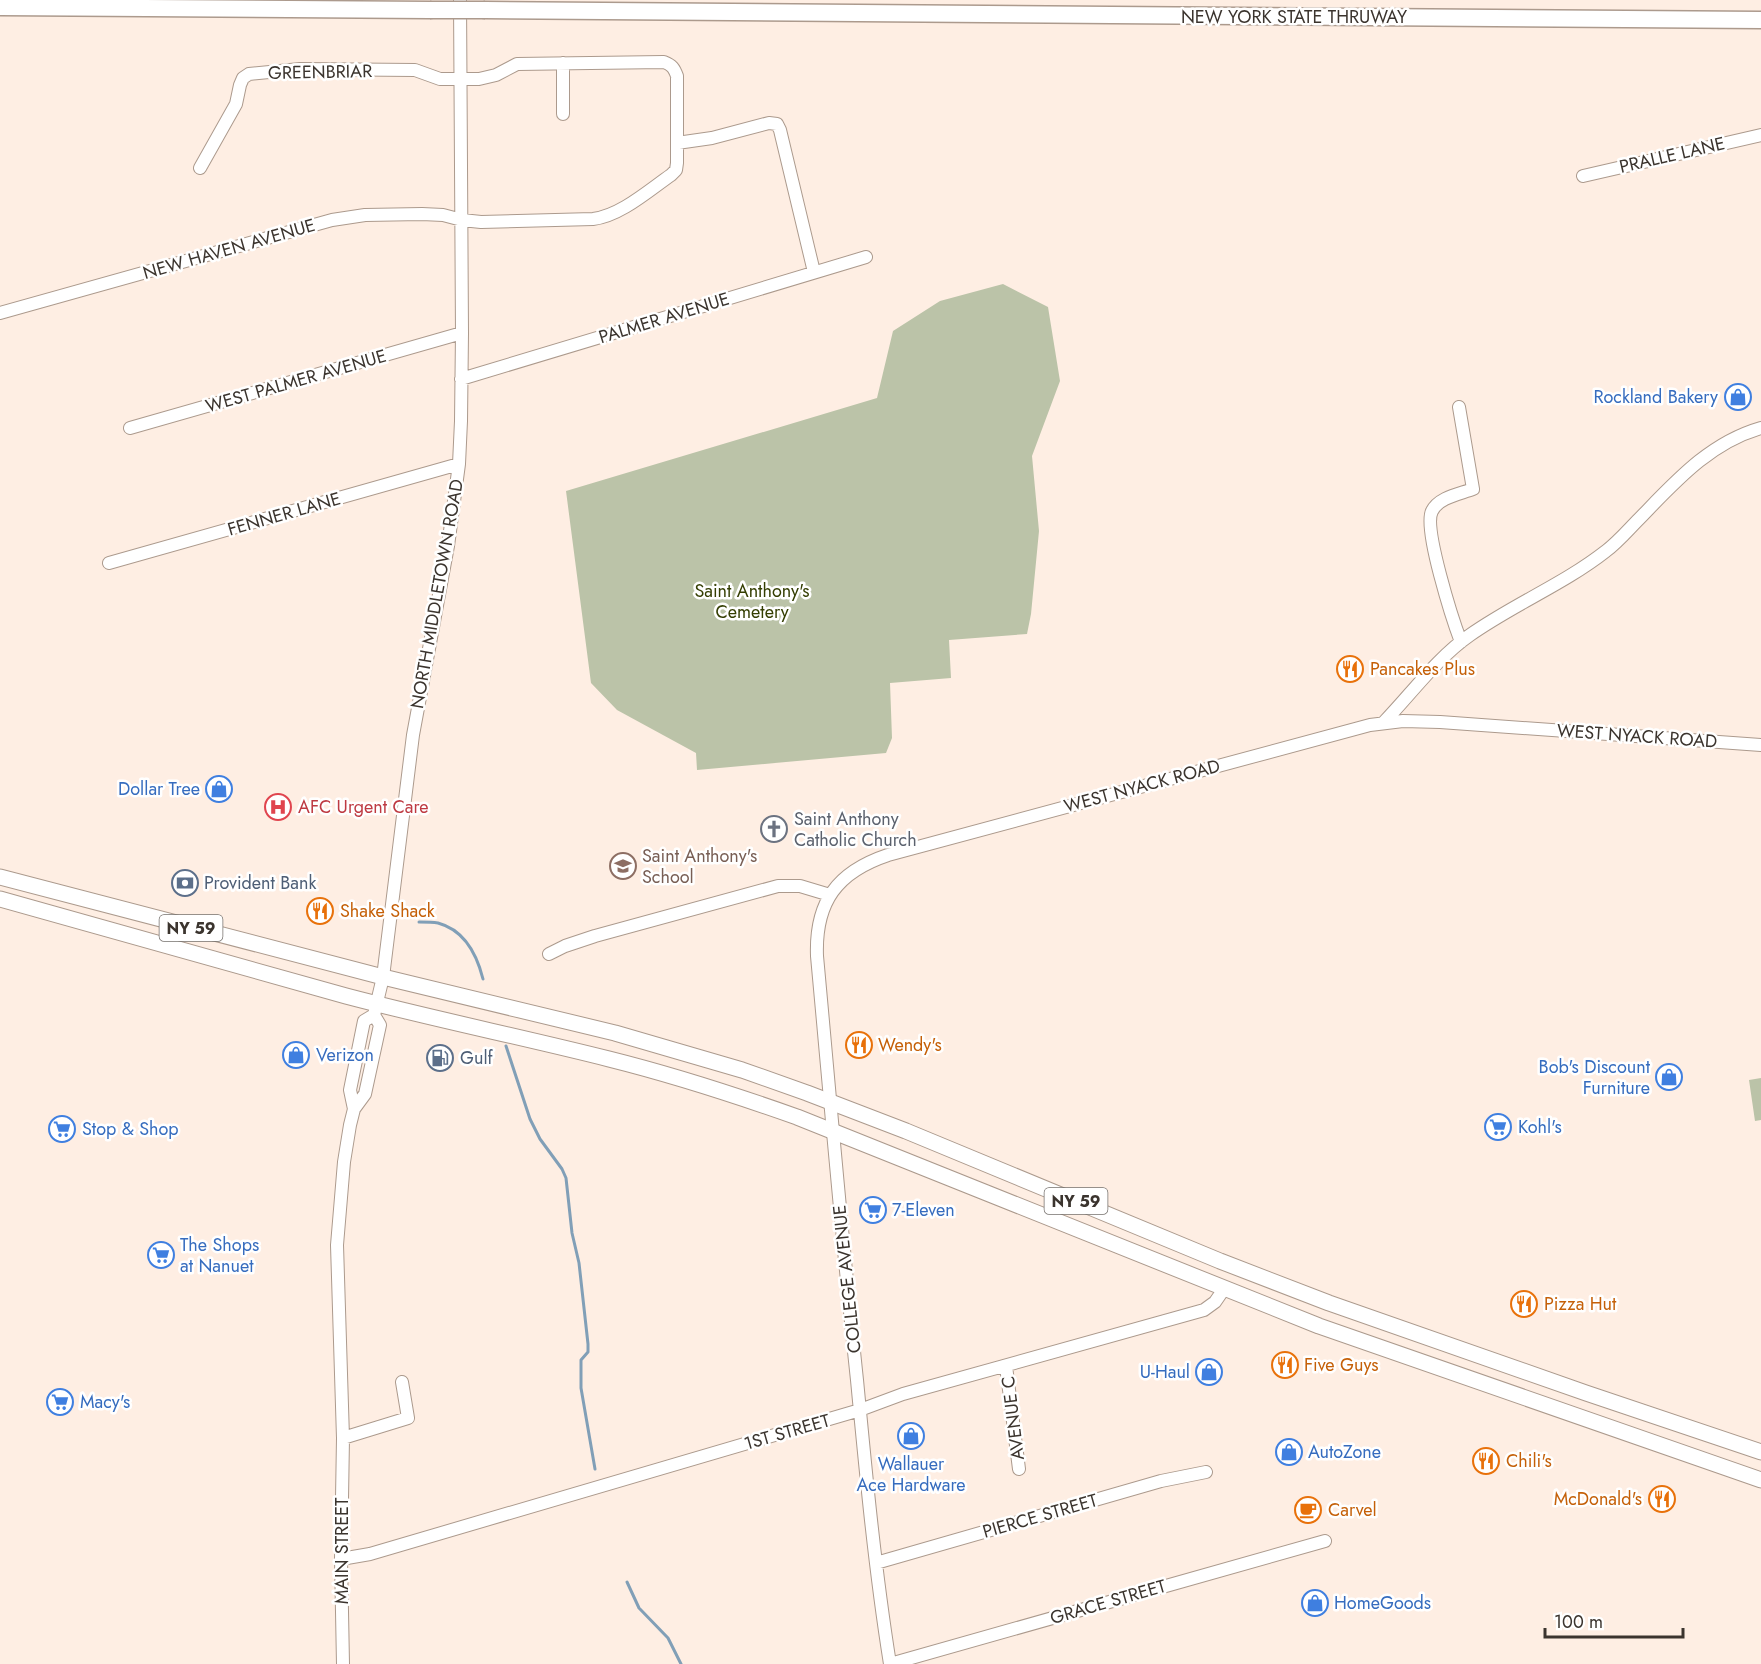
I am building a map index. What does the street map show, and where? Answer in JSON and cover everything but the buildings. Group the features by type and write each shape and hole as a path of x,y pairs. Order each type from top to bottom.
{"highway":[{"name":"NEW YORK STATE THRUWAY","path":"0,7 1761,20"}],"main road":[{"name":"NY 59","path":"0,877 383,977 550,1016 742,1070 830,1101 1329,1303 1761,1452"},
{"name":"NY 59","path":"0,899 376,1010 575,1051 671,1076 765,1106 1329,1329 1761,1480"}],"street":[{"name":"NORTH MIDDLETOWN ROAD","path":"354,1109 365,1094 380,1025 376,1010 383,977 412,735 450,539 459,465 462,333 460,0"},
{"path":"461,78 488,78 517,64 664,62 670,64 677,76 677,143 712,138 769,123 777,124 814,272"},
{"path":"563,63 563,114"},
{"name":"GREENBRIAR","path":"200,168 236,104 243,78 249,74 300,69 415,70 440,79 461,78"},
{"name":"PRALLE LANE","path":"1583,176 1761,135"},
{"name":"NEW HAVEN AVENUE","path":"0,313 332,220 366,215 422,214 443,214 462,220 481,222 606,217 676,170 677,143"},
{"name":"PALMER AVENUE","path":"461,379 866,256"},
{"name":"WEST PALMER AVENUE","path":"130,428 462,333"},
{"path":"1459,407 1473,489 1440,501 1432,510 1430,520 1451,612 1461,642"},
{"path":"1384,723 1461,642 1485,625 1594,560 1621,538 1699,459 1727,442 1761,428"},
{"name":"FENNER LANE","path":"109,563 459,465"},
{"name":"WEST NYACK ROAD","path":"830,895 837,885 855,870 888,855 1294,745 1384,723 1421,721 1761,745"},
{"path":"549,954 595,936 778,886 800,886 830,895"},
{"name":"COLLEGE AVENUE","path":"830,895 821,912 816,944 860,1410 876,1563 890,1664"},
{"name":"MAIN STREET","path":"343,1664 341,1558 343,1438 337,1245 344,1162 354,1109"},
{"name":"1ST STREET","path":"341,1558 370,1554 860,1410 903,1394 1204,1310 1215,1302 1224,1289"},
{"name":"AVENUE C","path":"1006,1366 1019,1469"},
{"path":"343,1438 408,1418 402,1382"},
{"name":"PIERCE STREET","path":"876,1563 1149,1484 1206,1472"},
{"name":"GRACE STREET","path":"890,1664 1325,1541"}],"green space":[{"name":"Saint Anthony's Cemetery","path":"1003,284 1048,307 1060,381 1032,456 1039,531 1027,634 949,640 951,678 890,683 892,738 886,753 697,770 696,753 617,710 591,683 566,491 877,398 893,331 940,301"},
{"path":"1761,1078 1761,1120 1755,1121 1749,1080"}],"waterway":[{"path":"419,922 447,926 462,937 473,953 483,979"},
{"path":"506,1046 530,1119 540,1139 566,1178 588,1344 588,1352 581,1360 581,1388 595,1469"},
{"path":"627,1582 639,1608 668,1638 681,1664"}],"place":[{"name":"Rockland Bakery","path":"1738,397"},
{"name":"Pancakes Plus","path":"1350,669"},
{"name":"Dollar Tree","path":"219,789"},
{"name":"AFC Urgent Care","path":"278,807"},
{"name":"Saint Anthony Catholic Church","path":"774,829"},
{"name":"Saint Anthony's School","path":"623,866"},
{"name":"Provident Bank","path":"185,883"},
{"name":"Shake Shack","path":"320,911"},
{"name":"Wendy's","path":"859,1045"},
{"name":"Verizon","path":"296,1055"},
{"name":"Gulf","path":"440,1058"},
{"name":"Bob's Discount Furniture","path":"1669,1077"},
{"name":"Kohl's","path":"1498,1127"},
{"name":"Stop & Shop","path":"62,1129"},
{"name":"7-Eleven","path":"873,1210"},
{"name":"The Shops at Nanuet","path":"161,1255"},
{"name":"Pizza Hut","path":"1524,1304"},
{"name":"Five Guys","path":"1285,1365"},
{"name":"U-Haul","path":"1209,1372"},
{"name":"Macy's","path":"60,1402"},
{"name":"Wallauer Ace Hardware","path":"911,1436"},
{"name":"AutoZone","path":"1289,1452"},
{"name":"Chili's","path":"1486,1461"},
{"name":"McDonald's","path":"1662,1499"},
{"name":"Carvel","path":"1308,1510"},
{"name":"HomeGoods","path":"1315,1603"}]}
